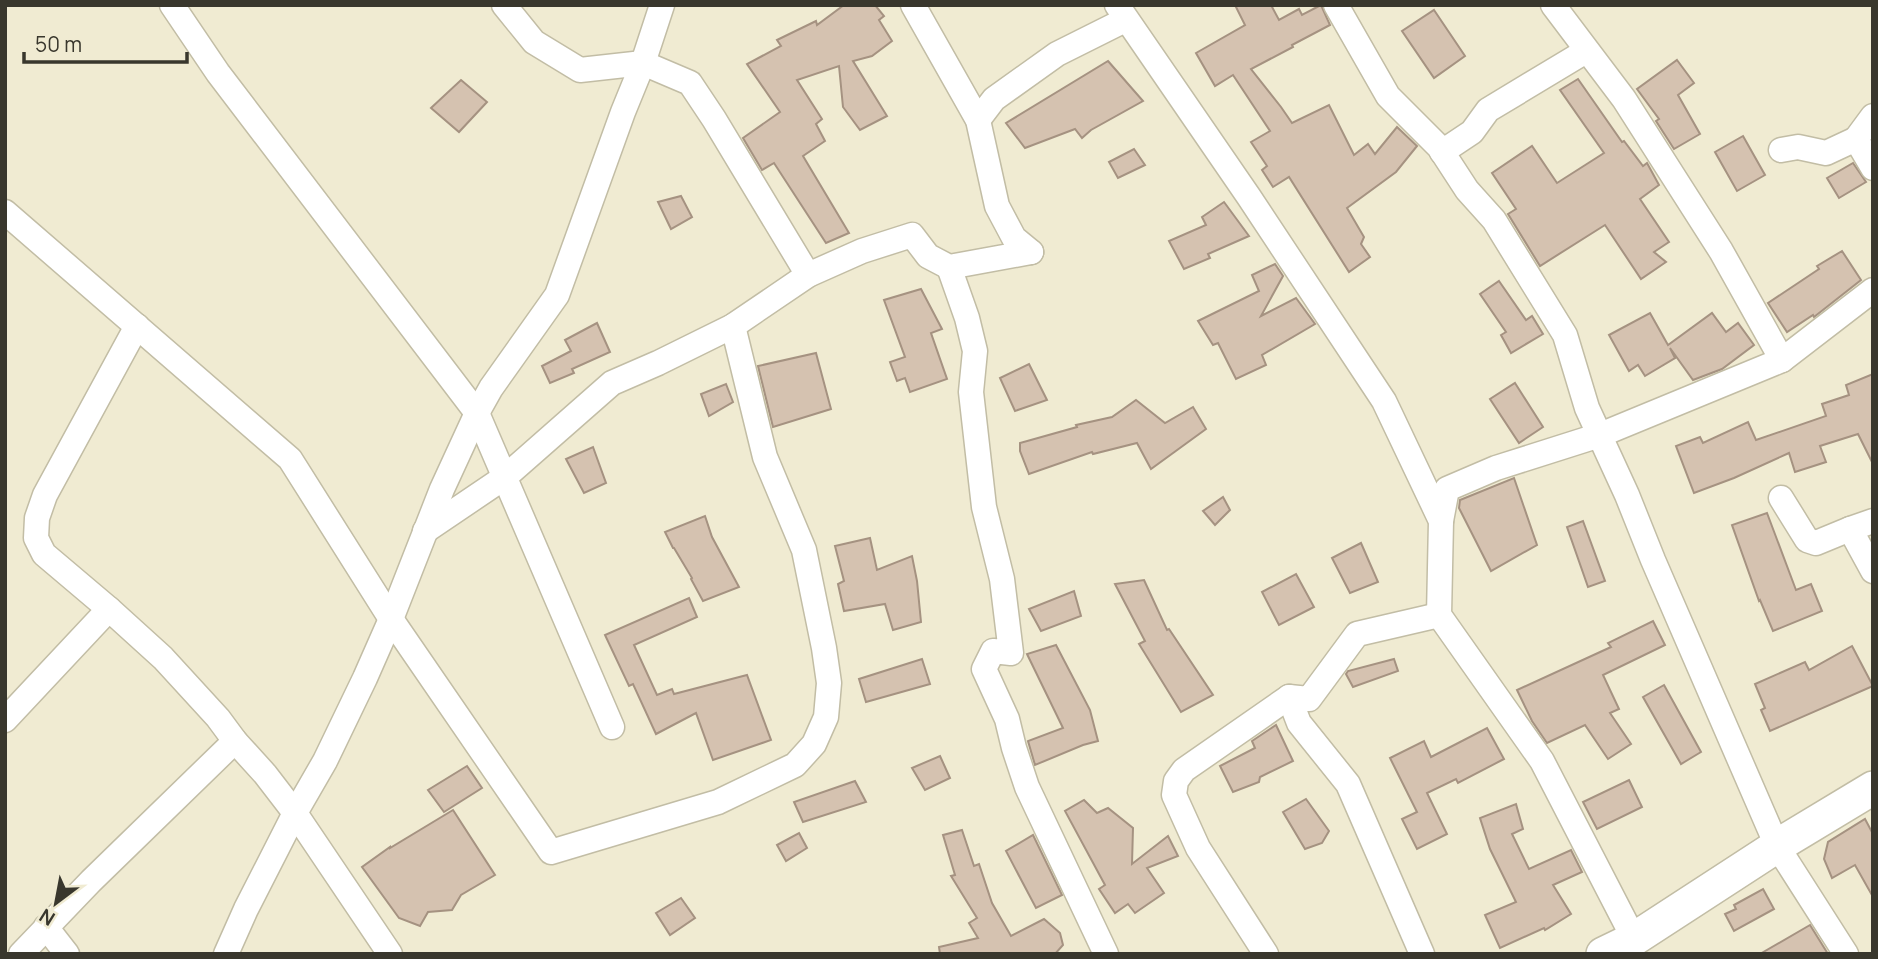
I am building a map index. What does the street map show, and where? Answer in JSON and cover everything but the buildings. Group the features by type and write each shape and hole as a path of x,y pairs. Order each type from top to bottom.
{"main road":[{"path":"1603,954 1634,939 1777,846 1873,788"}],"street":[{"path":"172,5 226,84 477,413 612,727"},
{"path":"504,5 534,42 580,70 643,63 690,83 808,275"},
{"path":"226,954 295,813 325,761 391,619 425,531 477,413 491,388 557,295 663,5"},
{"path":"425,531 505,477 611,383 733,326 808,275 862,251 912,235 928,256 949,267 1031,252 1014,238 997,206 978,120 913,5"},
{"path":"1336,5 1388,96 1442,152 1467,190 1494,220 1565,335 1587,408 1777,846 1846,954"},
{"path":"1553,5 1624,99 1721,251 1782,360"},
{"path":"978,120 994,99 1121,13 1249,197 1384,401 1441,521"},
{"path":"1442,152 1472,132 1488,110 1586,51"},
{"path":"1781,150 1798,147 1826,153 1856,139 1873,116"},
{"path":"1856,139 1873,168"},
{"path":"5,212 290,459 391,619 551,852 719,802 795,765 814,744 825,716 829,683 804,551 765,457 733,326"},
{"path":"949,267 967,318 975,351 971,393 984,507 1002,579 1011,653 993,651 984,669 1007,719 1027,787 1106,954"},
{"path":"1634,939 1542,761 1439,615 1441,521 1447,489 1496,468 1600,435 1782,360 1873,290"},
{"path":"137,326 46,495 37,518 36,538 44,554 163,658 218,718 295,813 390,954"},
{"path":"1781,498 1807,540 1812,542 1816,543 1861,525 1873,571"},
{"path":"5,720 109,609"},
{"path":"1266,954 1198,848 1174,794 1176,781 1184,771 1289,697 1309,699 1357,634 1439,615"},
{"path":"1289,697 1299,723 1348,784 1422,954"},
{"path":"21,954 235,741"},
{"path":"46,927 67,954"}]}
